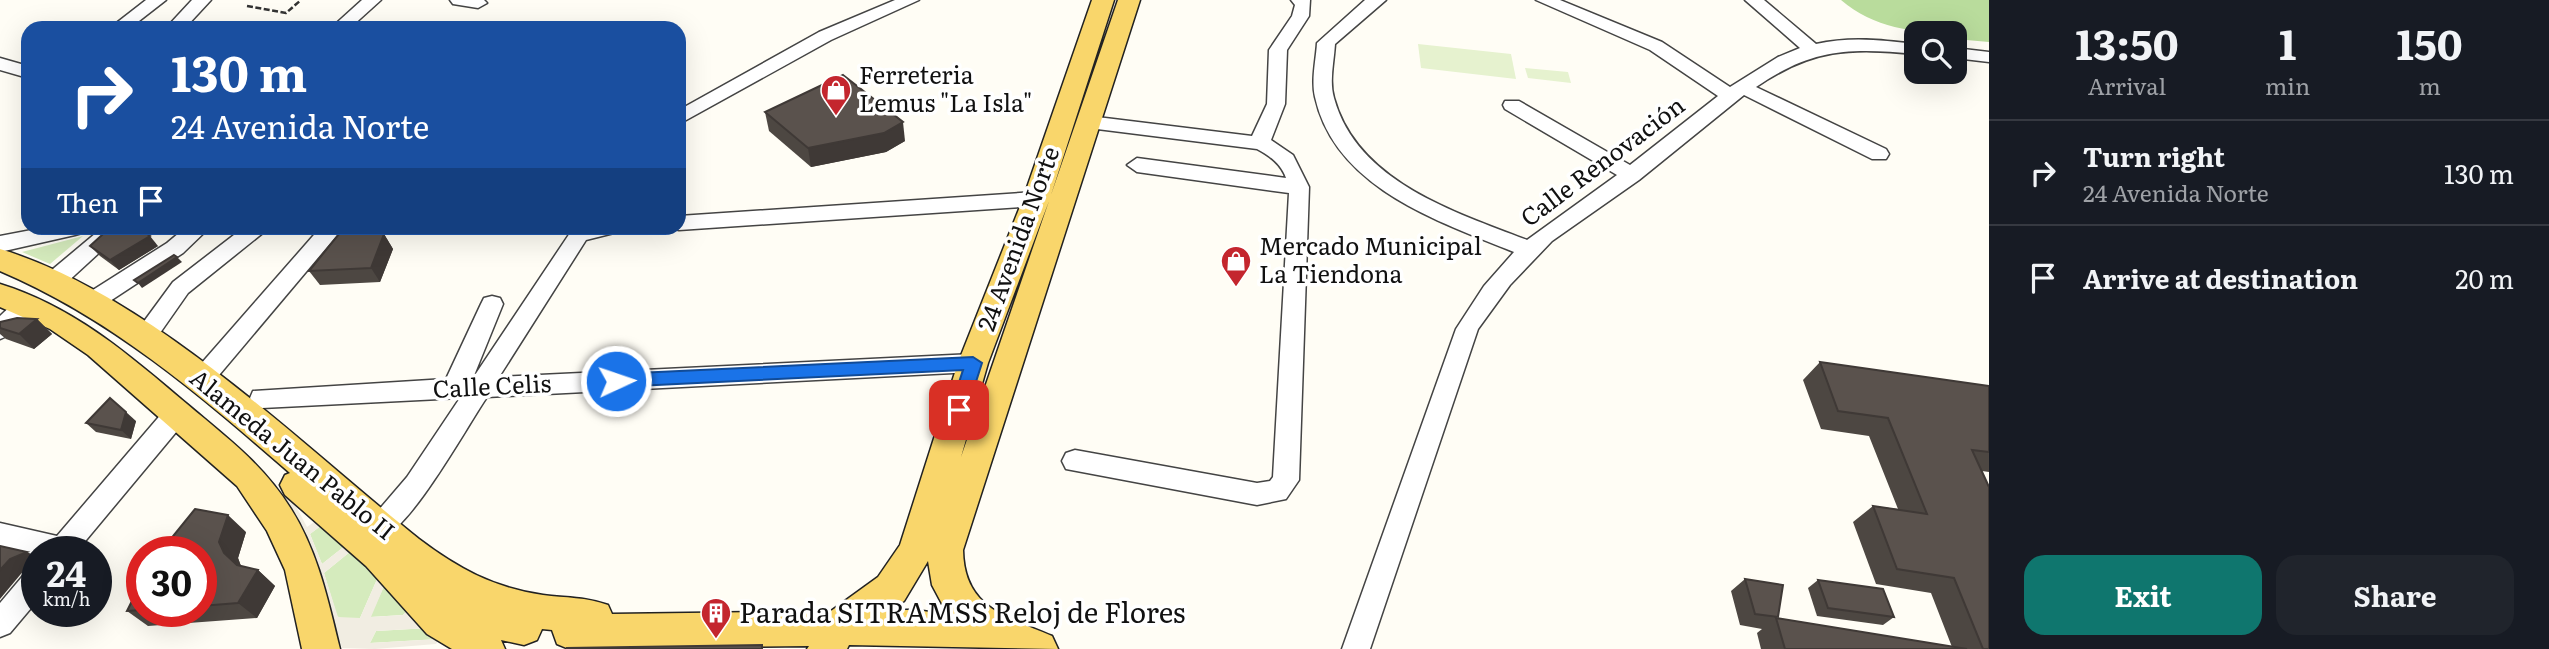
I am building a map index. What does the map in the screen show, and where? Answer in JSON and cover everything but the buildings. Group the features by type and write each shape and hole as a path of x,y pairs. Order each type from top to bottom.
{"main road":[{"name":"24 Avenida Norte","path":"841,629 891,589 915,552 973,363 1036,200 1103,0"},
{"name":"24 Avenida Norte","path":"998,638 958,602 949,586 946,550 1129,0"},
{"name":"Alameda Juan Pablo II","path":"0,259 55,280 93,301 145,337 444,576 478,594 535,611 595,617"},
{"path":"0,279 62,302 113,332 268,460 389,566 430,595 463,612 495,622 541,630 918,627 982,639 998,638 1038,649"},
{"name":"Alameda Juan Pablo II","path":"13,300 81,334 178,412 249,476 281,521 303,570 321,649"},
{"path":"389,566 440,622 480,648 595,617 841,629"}],"street":[{"path":"128,21 157,0"},
{"path":"182,21 202,0"},
{"path":"348,21 372,0"},
{"path":"459,0 478,3"},
{"path":"686,114 887,4 909,0"},
{"path":"1261,136 1276,104 1273,67 1282,40 1304,12 1304,3 1300,0"},
{"path":"1377,0 1326,43 1324,96 1338,136 1381,178 1420,205 1531,250"},
{"path":"1545,0 1657,47 1706,82 1739,92 1879,154"},
{"path":"1754,0 1813,50"},
{"name":"Calle Renovación","path":"1356,649 1467,329 1479,309 1531,250 1545,236 1739,92 1790,58 1813,50 1860,44 1904,48"},
{"path":"1967,54 1989,57"},
{"path":"0,64 21,70"},
{"path":"1512,105 1632,174"},
{"path":"1075,461 1257,494 1277,491 1286,480 1299,187 1294,168 1261,136 1092,113"},
{"path":"1137,165 1299,187"},
{"path":"686,223 1036,200"},
{"path":"0,244 42,235"},
{"path":"55,280 107,235"},
{"path":"93,301 190,235"},
{"path":"145,337 160,309 177,287 248,235"},
{"path":"201,380 326,235"},
{"path":"380,527 416,485 579,235"},
{"path":"0,330 13,300"},
{"path":"454,389 492,304"},
{"name":"Calle Celis","path":"262,398 973,363"},
{"path":"74,536 178,412"},
{"path":"0,535 21,540"},
{"path":"0,624 21,599"}],"path":[{"path":"255,0 247,6 286,13 301,0"}],"green space":[{"path":"1841,0 1989,0 1989,42 1967,40 1967,21 1904,21 1904,29 1880,23"},
{"path":"1418,44 1511,54 1516,79 1421,68"},
{"path":"1525,68 1568,72 1571,83 1528,78"},
{"path":"83,236 50,264 22,252"},
{"path":"322,525 346,545 322,564 310,534"},
{"path":"351,551 378,577 360,618 342,619 337,616 324,573"},
{"path":"385,584 408,610 403,615 370,617"},
{"path":"429,628 439,639 370,643 376,631"}],"shaded area":[{"path":"284,492 292,499 307,527 317,520 322,525 310,534 322,564 346,545 351,551 324,573 338,617 360,618 378,577 385,584 371,617 403,615 408,610 429,628 376,631 370,643 439,639 436,644 375,649 342,648 315,560 299,522 281,493"}],"place":[{"name":"Ferreteria Lemus \"La Isla\"","path":"836,117"},
{"name":"Mercado Municipal La Tiendona","path":"1236,288"},
{"name":"Parada SITRAMSS Reloj de Flores","path":"716,640"}],"route":[{"path":"616,381 973,363 959,410"}]}
